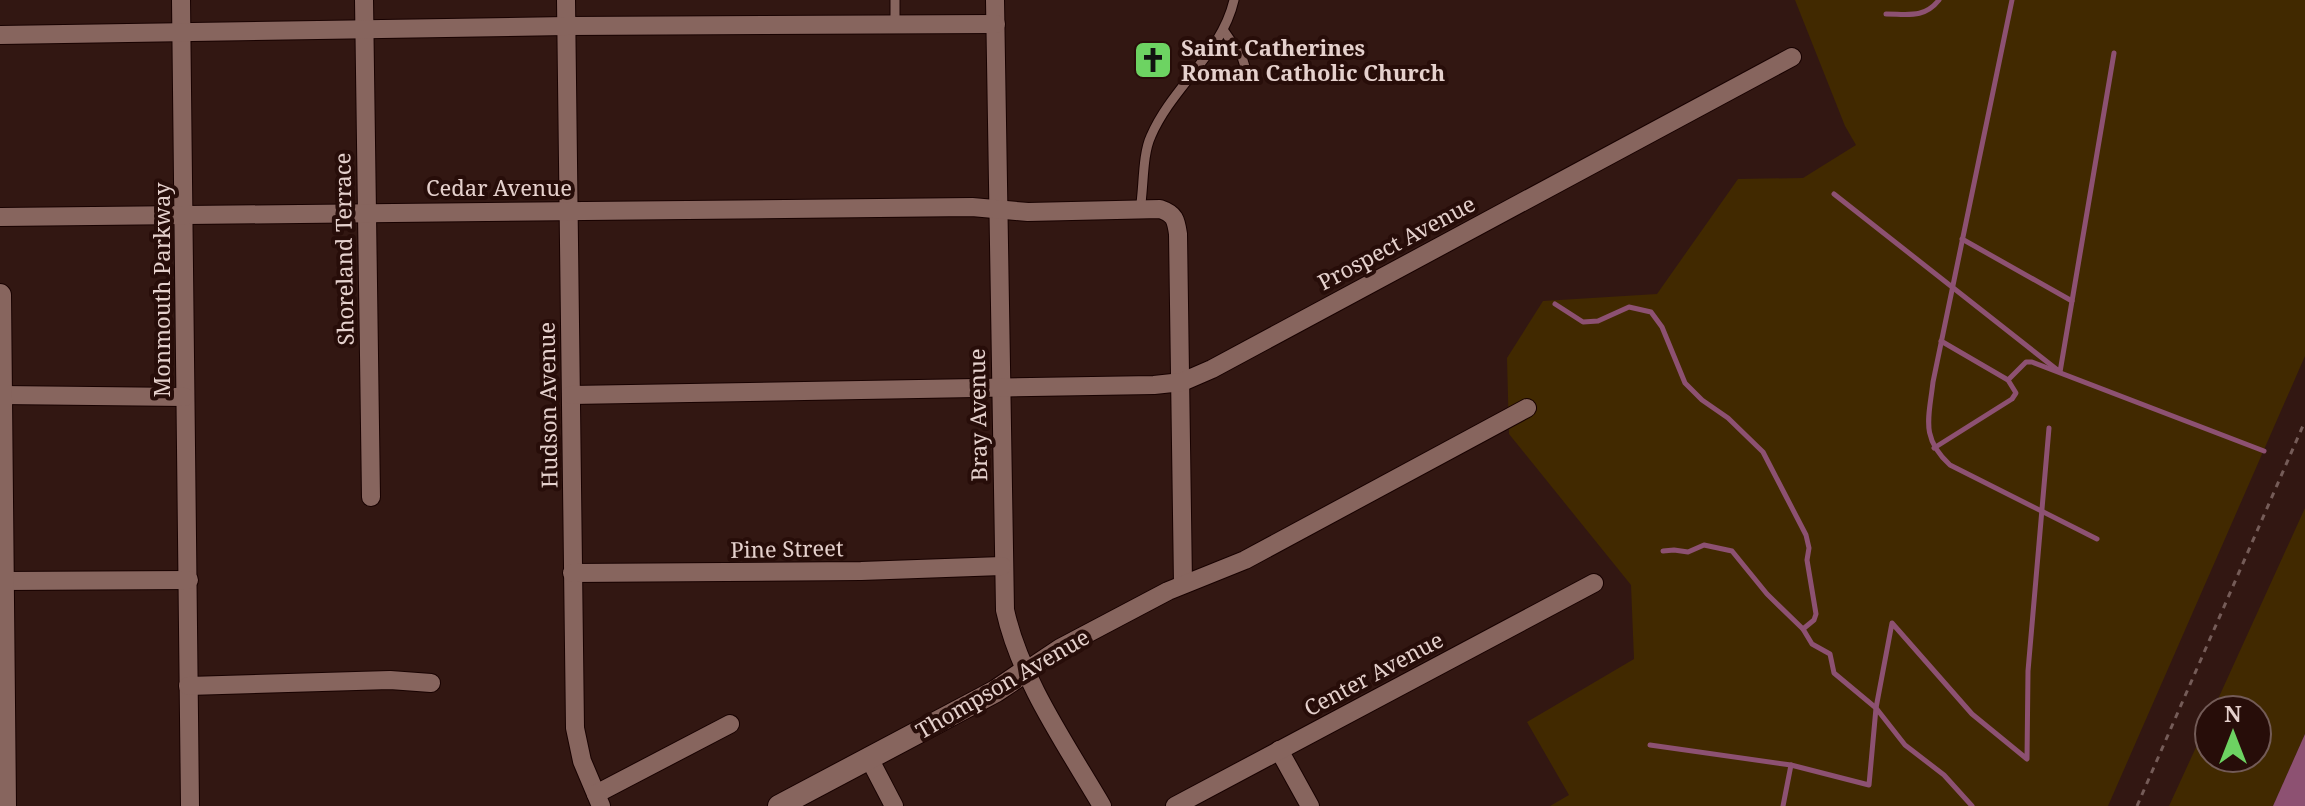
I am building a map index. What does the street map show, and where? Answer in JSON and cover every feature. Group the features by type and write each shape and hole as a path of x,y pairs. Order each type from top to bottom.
{"street":[{"name":"Monmouth Parkway","path":"181,0 190,806"},
{"name":"Shoreland Terrace","path":"364,0 371,497"},
{"name":"Hudson Avenue","path":"566,0 575,728 582,761 598,800"},
{"name":"Bray Avenue","path":"995,0 1002,566 1008,626 1040,699 1102,806"},
{"path":"0,35 567,26 996,24"},
{"name":"Prospect Avenue","path":"571,395 1182,382 1212,369 1792,57"},
{"name":"Cedar Avenue","path":"0,217 956,207 1028,212 1160,209 1170,212 1176,219 1178,234 1182,382"},
{"path":"0,295 5,806"},
{"path":"1182,382 1183,584"},
{"path":"1,387 185,397"},
{"name":"Thompson Avenue","path":"779,806 996,691 1060,648 1183,584 1245,560 1527,408"},
{"name":"Pine Street","path":"572,573 861,571 1002,566"},
{"path":"2,581 189,580"},
{"name":"Center Avenue","path":"1175,806 1594,583"},
{"path":"188,686 390,680 431,683"},
{"path":"598,800 730,724"},
{"path":"1279,750 1310,806"},
{"path":"869,758 894,806"}],"lane":[{"path":"895,0 895,25"},
{"path":"1140,210 1149,139 1163,114 1224,31 1234,0"},
{"path":"1224,31 1242,57 1247,73"}],"path":[{"path":"2137,806 2305,421"}],"shaded area":[{"path":"1795,0 2305,0 2305,356 2108,806 1550,806 1569,795 1527,722 1634,659 1631,585 1509,434 1507,358 1543,301 1657,294 1738,179 1803,178 1856,145 1845,126"},
{"path":"2305,508 2305,734 2273,806 2169,806 2193,754 2193,774 2273,774 2273,694 2220,694"},
{"path":"2305,734 2305,806 2273,806"}],"waterway":[{"path":"1886,14 1921,13 1939,0"},
{"path":"2012,0 1933,382 1930,436 1940,455 1950,465 2097,539"},
{"path":"1834,194 2060,372 2114,53"},
{"path":"1962,239 2072,301"},
{"path":"1555,304 1583,322 1598,321 1629,307 1651,312 1662,327 1685,383 1763,452 1806,535 1816,614 1814,620 1803,629 1812,644 1830,654 1834,673 1876,708 1905,745 1944,775 1972,806"},
{"path":"1934,448 2012,399 2016,393 2008,380 1941,341"},
{"path":"2008,380 2026,362 2032,362 2264,451"},
{"path":"1650,745 1791,765 1869,785 1876,708 1892,623 1972,714 2027,759 2028,671 2049,428"},
{"path":"1663,551 1688,552 1704,545 1732,551 1767,594 1803,629"},
{"path":"1783,806 1791,765"}],"place":[{"name":"Saint Catherines Roman Catholic Church","path":"1153,60"}]}
